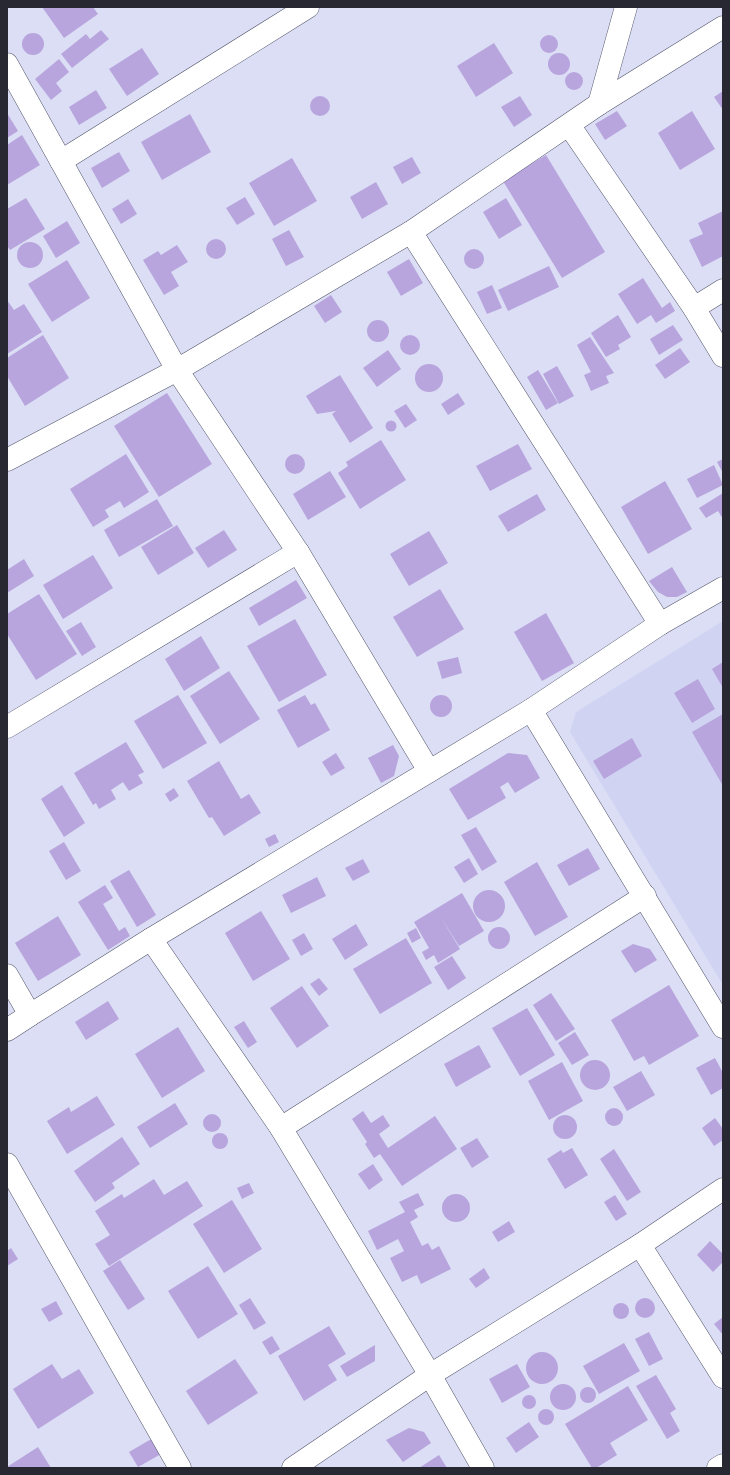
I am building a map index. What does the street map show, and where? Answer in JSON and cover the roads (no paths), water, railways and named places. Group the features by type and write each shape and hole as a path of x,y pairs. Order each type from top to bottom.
{"street":[{"path":"62,161 308,7"},
{"path":"599,104 626,7"},
{"path":"9,455 176,370 411,232 599,104 723,27"},
{"path":"7,64 62,161 176,370 298,552 429,771"},
{"path":"569,125 694,308 723,356"},
{"path":"411,232 660,624"},
{"path":"694,308 723,290"},
{"path":"7,727 298,552"},
{"path":"7,1030 151,939 531,710 660,624 723,588"},
{"path":"531,710 723,1027"},
{"path":"281,1128 645,896"},
{"path":"151,939 281,1128 430,1375 483,1468"},
{"path":"7,975 30,1015"},
{"path":"7,1164 180,1468"},
{"path":"293,1468 430,1375 640,1244 723,1189"},
{"path":"640,1244 723,1377"},
{"path":"718,1468 723,1465"}]}
